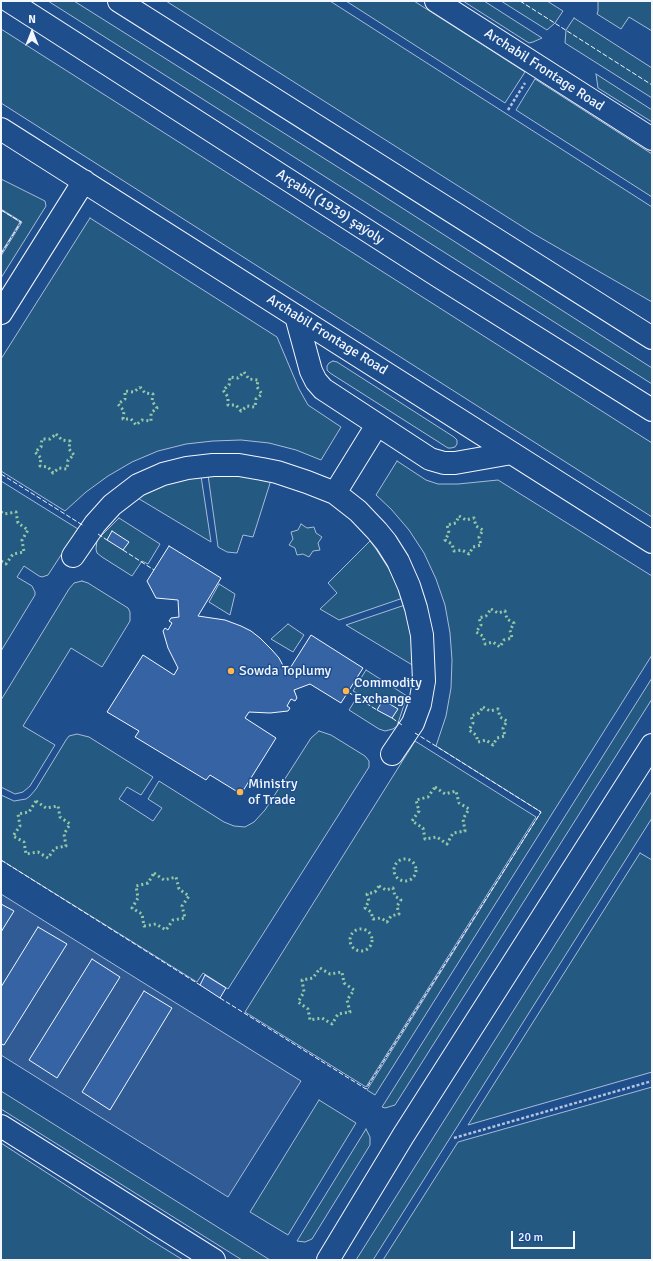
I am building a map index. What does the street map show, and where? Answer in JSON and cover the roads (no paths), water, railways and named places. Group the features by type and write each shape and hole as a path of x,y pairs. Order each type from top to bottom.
{"street":[{"name":"Arçabil (1939) şaýoly","path":"9,1 438,276 652,410"},
{"path":"119,1 652,338"},
{"name":"Archabil Frontage Road","path":"436,1 652,139"},
{"name":"Archabil Frontage Road","path":"1,129 652,542"},
{"path":"1,313 84,181"},
{"path":"296,316 311,371 316,381 323,389 430,459 444,463 455,463 512,453"},
{"path":"335,493 377,425"},
{"path":"73,556 95,524 112,505 138,485 163,474 187,468 213,465 239,465 278,472 335,493 358,511 386,542 398,561 409,586 418,614 422,635 424,681 420,704 413,723 392,754"},
{"path":"328,1260 404,1136 652,745"},
{"path":"1,1126 214,1260"}],"place":[{"name":"Sowda Toplumy","path":"231,671"},
{"name":"Commodity Exchange","path":"346,691"},
{"name":"Ministry of Trade","path":"240,792"}]}
